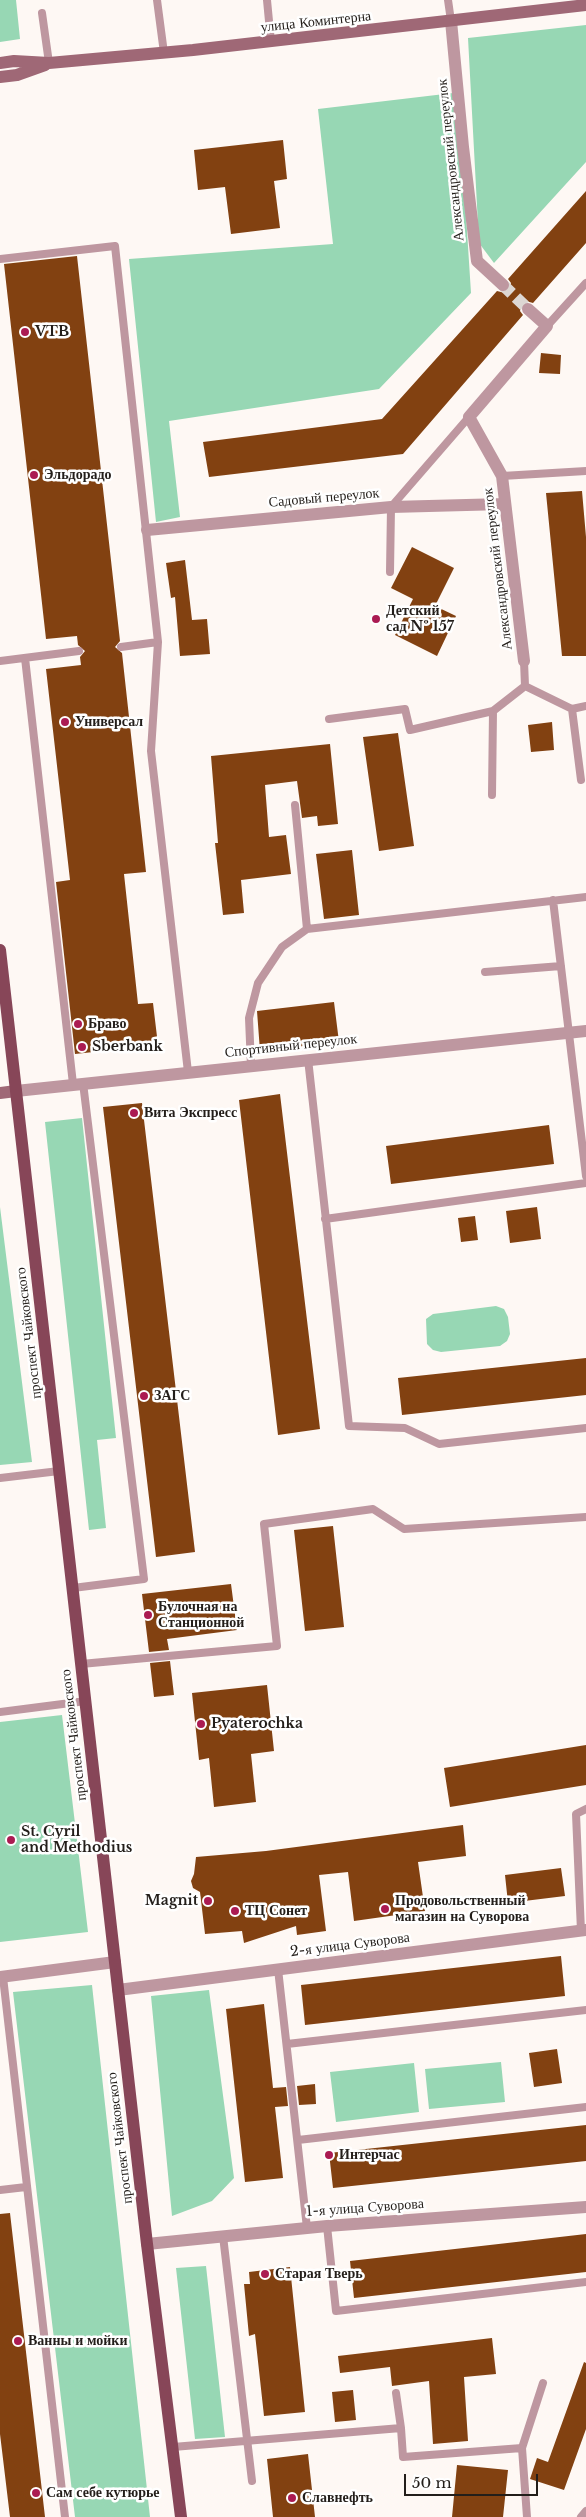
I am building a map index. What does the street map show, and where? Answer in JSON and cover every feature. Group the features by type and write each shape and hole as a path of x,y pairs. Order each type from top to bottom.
{"main road":[{"name":"улица Коминтерна","path":"0,63 14,61 49,63 164,53 586,5"},
{"name":"улица Коминтерна","path":"0,77 17,75 49,63"},
{"name":"проспект Чайковского","path":"0,950 147,2244 182,2517"},
{"name":"Спортивный переулок","path":"0,1092 16,1091"}],"street":[{"name":"Александровский переулок","path":"451,21 463,147 477,261 503,285"},
{"path":"470,417 547,326 528,309"},
{"name":"Александровский переулок","path":"470,417 502,476 524,661"},
{"name":"Садовый переулок","path":"147,530 391,507 504,504"},
{"name":"Спортивный переулок","path":"16,1091 586,1031"},
{"name":"2-я улица Суворова","path":"118,1990 583,1930"},
{"path":"2,1977 115,1962"},
{"name":"1-я улица Суворова","path":"147,2244 327,2226 586,2207"}],"lane":[{"path":"157,0 164,53"},
{"path":"267,0 271,42"},
{"path":"448,0 451,21"},
{"path":"42,13 49,63"},
{"path":"0,259 116,246 158,642 152,751 188,1072"},
{"path":"547,326 586,283"},
{"path":"390,572 391,507 470,417"},
{"path":"502,476 586,471"},
{"path":"121,647 158,642"},
{"path":"0,660 79,651"},
{"path":"26,658 78,1084 128,1444 144,1579 73,1588"},
{"path":"524,661 525,686"},
{"path":"525,686 572,709 586,706"},
{"path":"329,719 405,709 410,730 492,711 525,686"},
{"path":"572,709 581,780"},
{"path":"492,711 492,794"},
{"path":"295,805 307,929"},
{"path":"251,1066 249,1018 258,983 282,947 307,929 586,897"},
{"path":"553,900 586,1176"},
{"path":"485,972 561,966"},
{"path":"308,1060 349,1426 405,1428 439,1444 586,1428"},
{"path":"325,1218 586,1183"},
{"path":"0,1478 59,1471"},
{"path":"81,1664 277,1646 264,1524 373,1509 404,1529 586,1517"},
{"path":"0,1712 86,1701"},
{"path":"583,1930 576,1814 586,1809"},
{"path":"278,1969 308,2228"},
{"path":"2,1977 65,2517"},
{"path":"287,2044 586,2010"},
{"path":"298,2140 586,2107"},
{"path":"0,2190 26,2187"},
{"path":"327,2226 336,2311 586,2282"},
{"path":"223,2236 252,2480"},
{"path":"526,2517 522,2448 544,2383"},
{"path":"396,2393 404,2457 522,2448"},
{"path":"173,2447 401,2428"},
{"path":"581,2517 586,2511"}],"green space":[{"path":"0,0 16,0 20,39 0,42"},
{"path":"586,25 586,162 494,263 479,243 468,38"},
{"path":"453,93 465,200 471,293 379,389 169,421 180,517 156,522 129,259 333,244 318,109"},
{"path":"82,1118 116,1438 97,1440 106,1528 89,1530 45,1122"},
{"path":"0,1207 32,1462 0,1465"},
{"path":"496,1306 504,1309 508,1317 510,1334 507,1341 500,1346 441,1352 433,1350 427,1344 426,1319 433,1314"},
{"path":"62,1715 88,1932 0,1942 0,1722"},
{"path":"92,1985 150,2517 75,2517 13,1992"},
{"path":"209,1990 234,2178 212,2201 172,2216 151,1996"},
{"path":"501,2062 505,2102 429,2109 425,2069"},
{"path":"414,2063 419,2112 336,2122 330,2072"},
{"path":"206,2266 225,2437 195,2439 176,2268"}],"building":[{"path":"283,140 287,179 274,181 280,228 231,234 225,187 198,190 194,150"},
{"path":"586,191 586,243 533,303 526,301 522,304 520,311 523,315 403,454 209,477 203,442 382,419 497,291 505,293 509,290 511,283 508,279"},
{"path":"77,256 120,641 115,647 122,653 146,872 124,874 138,1004 153,1003 158,1045 75,1054 56,882 70,880 46,669 81,665 80,657 85,651 78,645 77,636 46,639 4,264"},
{"path":"541,353 561,355 560,374 539,373"},
{"path":"582,491 586,537 586,656 562,656 546,493"},
{"path":"412,547 454,568 435,606 456,616 437,656 395,635 413,599 391,588"},
{"path":"185,560 192,620 207,619 210,654 180,656 175,597 171,598 166,563"},
{"path":"552,722 554,750 531,752 528,725"},
{"path":"398,733 414,846 379,851 363,737"},
{"path":"330,744 338,824 318,826 317,816 302,818 297,781 265,785 269,837 286,835 291,874 241,880 244,913 223,915 215,843 218,843 211,756"},
{"path":"352,850 359,915 324,919 316,854"},
{"path":"334,1002 339,1042 260,1051 257,1011"},
{"path":"280,1094 320,1429 278,1435 239,1100"},
{"path":"142,1103 195,1552 156,1557 103,1107"},
{"path":"549,1125 554,1164 391,1184 386,1146"},
{"path":"537,1207 541,1239 510,1243 506,1211"},
{"path":"475,1216 478,1240 461,1242 458,1218"},
{"path":"586,1358 586,1395 402,1415 398,1378"},
{"path":"333,1526 344,1627 305,1631 294,1530"},
{"path":"231,1584 237,1630 167,1639 169,1650 149,1652 142,1594"},
{"path":"170,1661 174,1695 154,1697 150,1663"},
{"path":"267,1685 274,1751 251,1754 256,1802 214,1807 209,1758 199,1760 192,1693"},
{"path":"586,1745 586,1785 450,1807 444,1768"},
{"path":"463,1825 466,1856 418,1862 425,1911 354,1921 348,1872 319,1875 326,1931 297,1935 296,1926 244,1943 242,1931 205,1934 200,1892 193,1888 191,1881 194,1874 196,1857 266,1851"},
{"path":"561,1868 565,1896 508,1903 505,1875"},
{"path":"561,1956 565,1996 305,2025 301,1985"},
{"path":"264,2004 273,2088 286,2087 288,2106 275,2107 283,2178 245,2182 226,2009"},
{"path":"557,2049 562,2083 534,2087 529,2053"},
{"path":"315,2084 316,2104 299,2105 297,2086"},
{"path":"586,2125 586,2161 333,2188 329,2153"},
{"path":"10,2213 45,2517 10,2517 0,2434 0,2214"},
{"path":"586,2234 586,2272 354,2298 350,2261"},
{"path":"290,2267 305,2412 264,2416 255,2334 249,2336 244,2284 250,2284 249,2272"},
{"path":"492,2338 496,2374 464,2377 468,2441 433,2444 429,2381 392,2386 390,2367 340,2373 338,2356"},
{"path":"584,2362 586,2363 586,2429 564,2490 530,2479 537,2458 548,2462"},
{"path":"353,2390 356,2420 335,2422 332,2392"},
{"name":"Славнефть","path":"308,2454 315,2517 273,2517 267,2459"},
{"path":"457,2465 508,2470 503,2517 452,2517"}],"tunnel":[{"path":"503,285 528,309"}],"place":[{"name":"VTB","path":"25,332"},
{"name":"Эльдорадо","path":"34,475"},
{"name":"Детский сад № 157","path":"376,619"},
{"name":"Универсал","path":"65,722"},
{"name":"Браво","path":"78,1024"},
{"name":"Sberbank","path":"82,1047"},
{"name":"Вита Экспресс","path":"134,1113"},
{"name":"ЗАГС","path":"144,1396"},
{"name":"Булочная на Станционной","path":"148,1615"},
{"name":"Pyaterochka","path":"201,1724"},
{"name":"St. Cyril and Methodius","path":"11,1840"},
{"name":"Magnit","path":"208,1901"},
{"name":"Продовольственный магазин на Суворова","path":"385,1909"},
{"name":"ТЦ Сонет","path":"235,1911"},
{"name":"Интерчас","path":"329,2155"},
{"name":"Старая Тверь","path":"265,2274"},
{"name":"Ванны и мойки","path":"18,2341"},
{"name":"Сам себе кутюрье","path":"36,2493"},
{"name":"Славнефть","path":"292,2498"}]}
